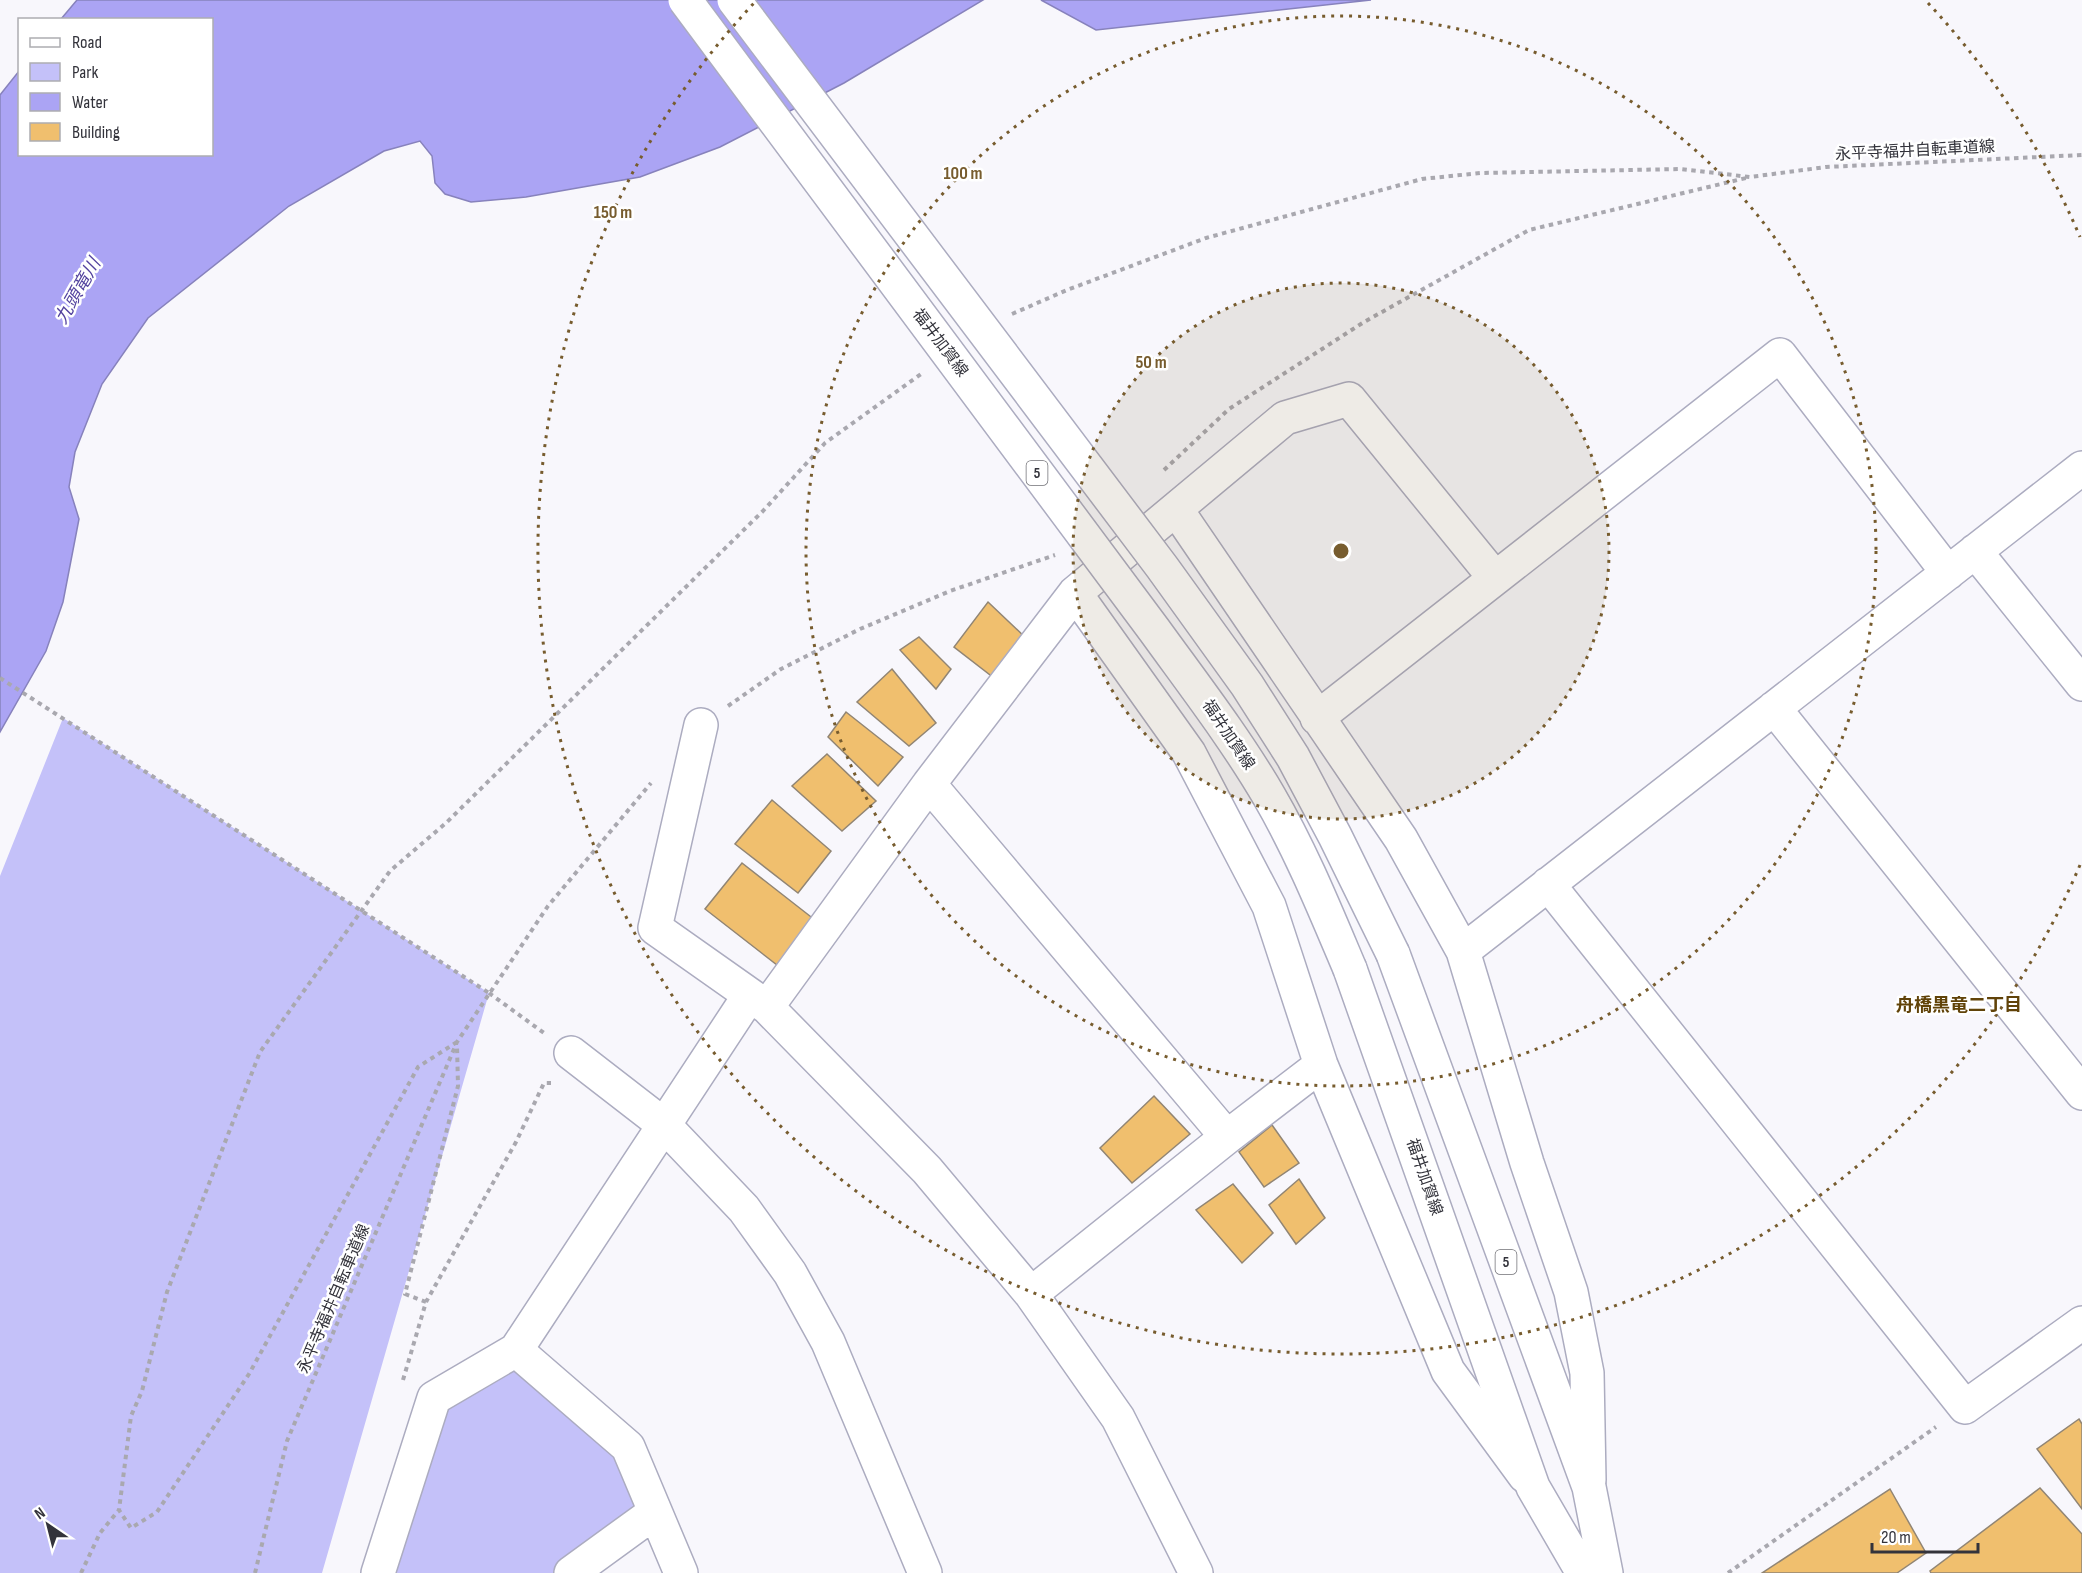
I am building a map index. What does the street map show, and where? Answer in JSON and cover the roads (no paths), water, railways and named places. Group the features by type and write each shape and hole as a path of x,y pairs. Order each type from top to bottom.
{"street":[{"name":"福井加賀線","path":"685,0 1155,631 1229,734 1269,796 1302,858 1350,969 1533,1487 1583,1573"},
{"name":"5","path":"734,0 1155,558 1247,685 1293,757 1393,954 1589,1487 1606,1573"},
{"path":"1317,718 1780,354 1948,573"},
{"path":"378,1573 434,1398 516,1350 664,1125 1075,593 1285,418 1349,399 1495,578"},
{"path":"1463,951 2082,468"},
{"path":"1176,509 1401,839 1463,951 1527,1163 1571,1292 1587,1373 1589,1487"},
{"path":"1975,551 2082,684"},
{"path":"1075,593 1189,753 1269,906 1321,1065 1448,1371 1533,1487"},
{"path":"1774,708 2082,1093"},
{"path":"701,725 655,928 758,1001 927,1170 1031,1294 1118,1418 1196,1573"},
{"path":"929,784 1227,1137"},
{"path":"1548,884 1965,1407 2082,1323"},
{"path":"572,1053 664,1125 744,1209 790,1273 828,1342 925,1573"},
{"path":"1031,1294 1321,1065"},
{"path":"516,1350 628,1447 681,1573"},
{"path":"571,1573 655,1512"}],"water":[{"name":"九頭竜川","path":"77,0 983,0 844,83 720,147 640,177 526,197 471,202 445,194 435,183 432,156 420,141 384,151 289,206 148,318 102,384 75,452 69,487 79,519 63,602 46,651 0,732 0,95 18,72 18,156 213,156 213,18 62,18"},
{"path":"1041,0 1371,0 1096,30"}],"district":[{"name":"舟橋黒竜二丁目","path":"1959,1005"}]}
